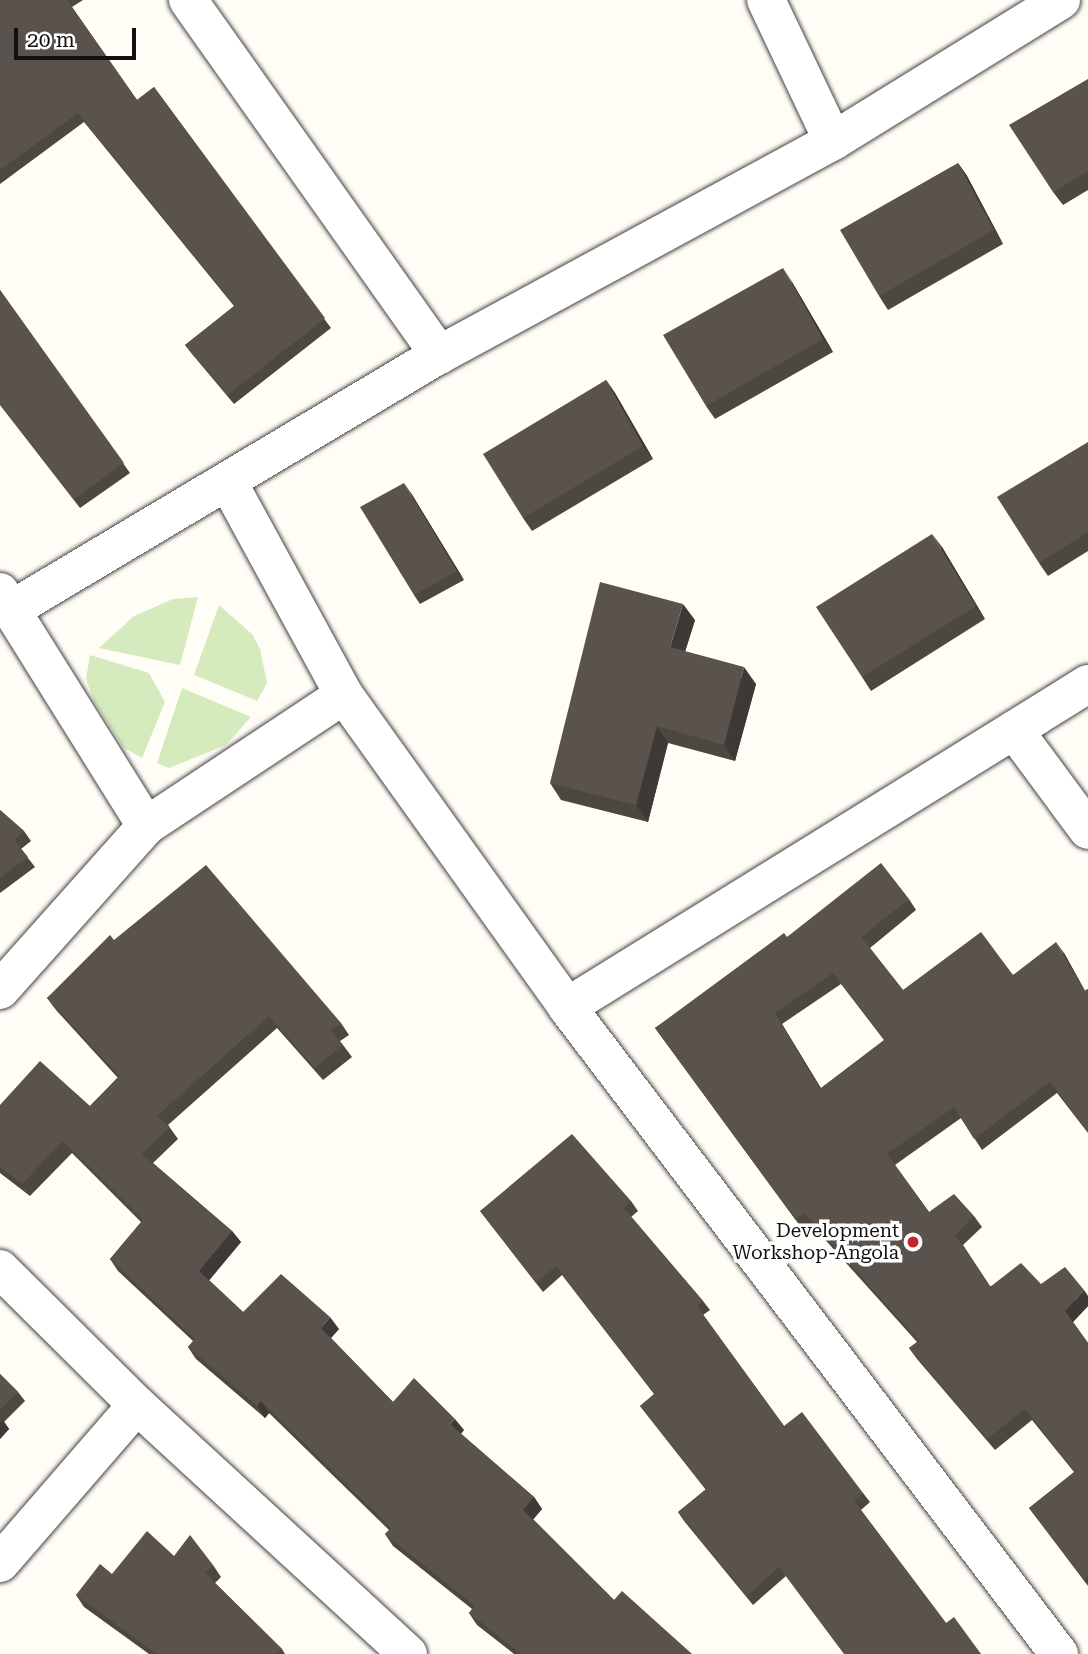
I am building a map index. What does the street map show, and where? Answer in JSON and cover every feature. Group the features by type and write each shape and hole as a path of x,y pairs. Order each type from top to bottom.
{"street":[{"path":"188,0 439,355"},
{"path":"766,0 833,141"},
{"path":"146,826 7,600 229,484 439,355 833,141 1061,0"},
{"path":"229,484 344,695 567,1007 1059,1654"},
{"path":"567,1007 1088,684"},
{"path":"0,990 146,826 344,695"},
{"path":"1014,730 1088,830"},
{"path":"0,1269 136,1405 408,1654"},
{"path":"0,1563 136,1405"}],"green space":[{"path":"198,597 180,665 99,648 134,616 173,599"},
{"path":"219,605 253,635 260,649 267,683 257,701 194,675"},
{"path":"90,655 149,673 165,702 142,758 123,747 94,701 86,679"},
{"path":"182,688 251,717 226,745 169,768 157,763"}],"building":[{"path":"0,0 67,0 137,100 154,87 325,318 228,395 185,345 235,306 78,113 0,170"},
{"path":"1088,79 1088,171 1053,192 1009,125"},
{"path":"958,163 994,230 879,296 840,230"},
{"path":"783,268 823,339 706,406 663,335"},
{"path":"0,290 124,463 74,499 0,404"},
{"path":"606,380 643,446 523,518 483,454"},
{"path":"1088,442 1088,532 1039,563 997,497"},
{"path":"404,483 457,571 414,595 360,507"},
{"path":"932,534 976,606 862,677 816,607"},
{"path":"600,582 683,604 670,647 744,667 724,745 657,726 636,805 550,783"},
{"path":"0,810 24,831 14,840 28,857 0,878"},
{"path":"881,863 909,899 861,937 903,990 981,932 1013,975 1056,942 1084,991 1088,989 1088,1132 1050,1082 974,1139 954,1107 887,1154 929,1212 954,1194 974,1216 955,1235 990,1287 1021,1263 1041,1284 1065,1267 1084,1290 1065,1311 1088,1343 1088,1576 1084,1579 1029,1508 1075,1472 1025,1409 987,1439 909,1348 919,1341 804,1213 795,1219 655,1028 784,933 787,937","holes":["833,973 885,1040 820,1089 775,1013"]},
{"path":"206,865 341,1023 331,1031 343,1045 315,1068 269,1016 157,1116 170,1127 142,1154 232,1231 199,1271 243,1312 281,1274 330,1317 321,1328 393,1402 414,1378 455,1419 450,1424 534,1497 523,1510 614,1600 622,1591 692,1654 521,1654 469,1613 475,1606 385,1534 391,1528 261,1401 257,1406 188,1347 195,1339 110,1259 143,1220 63,1141 22,1184 0,1167 0,1105 40,1061 90,1106 119,1076 47,998 110,935 114,940"},
{"path":"572,1134 631,1201 624,1208 703,1301 697,1306 784,1426 802,1412 863,1493 854,1501 946,1623 954,1617 981,1654 844,1654 779,1567 747,1596 678,1512 706,1489 640,1406 655,1394 556,1266 536,1283 480,1211"},
{"path":"0,1374 18,1392 0,1410"},
{"path":"147,1531 174,1556 190,1535 213,1565 205,1573 282,1649 277,1654 156,1654 76,1595 100,1564 112,1574"}],"place":[{"name":"Development Workshop-Angola","path":"913,1242"}]}
